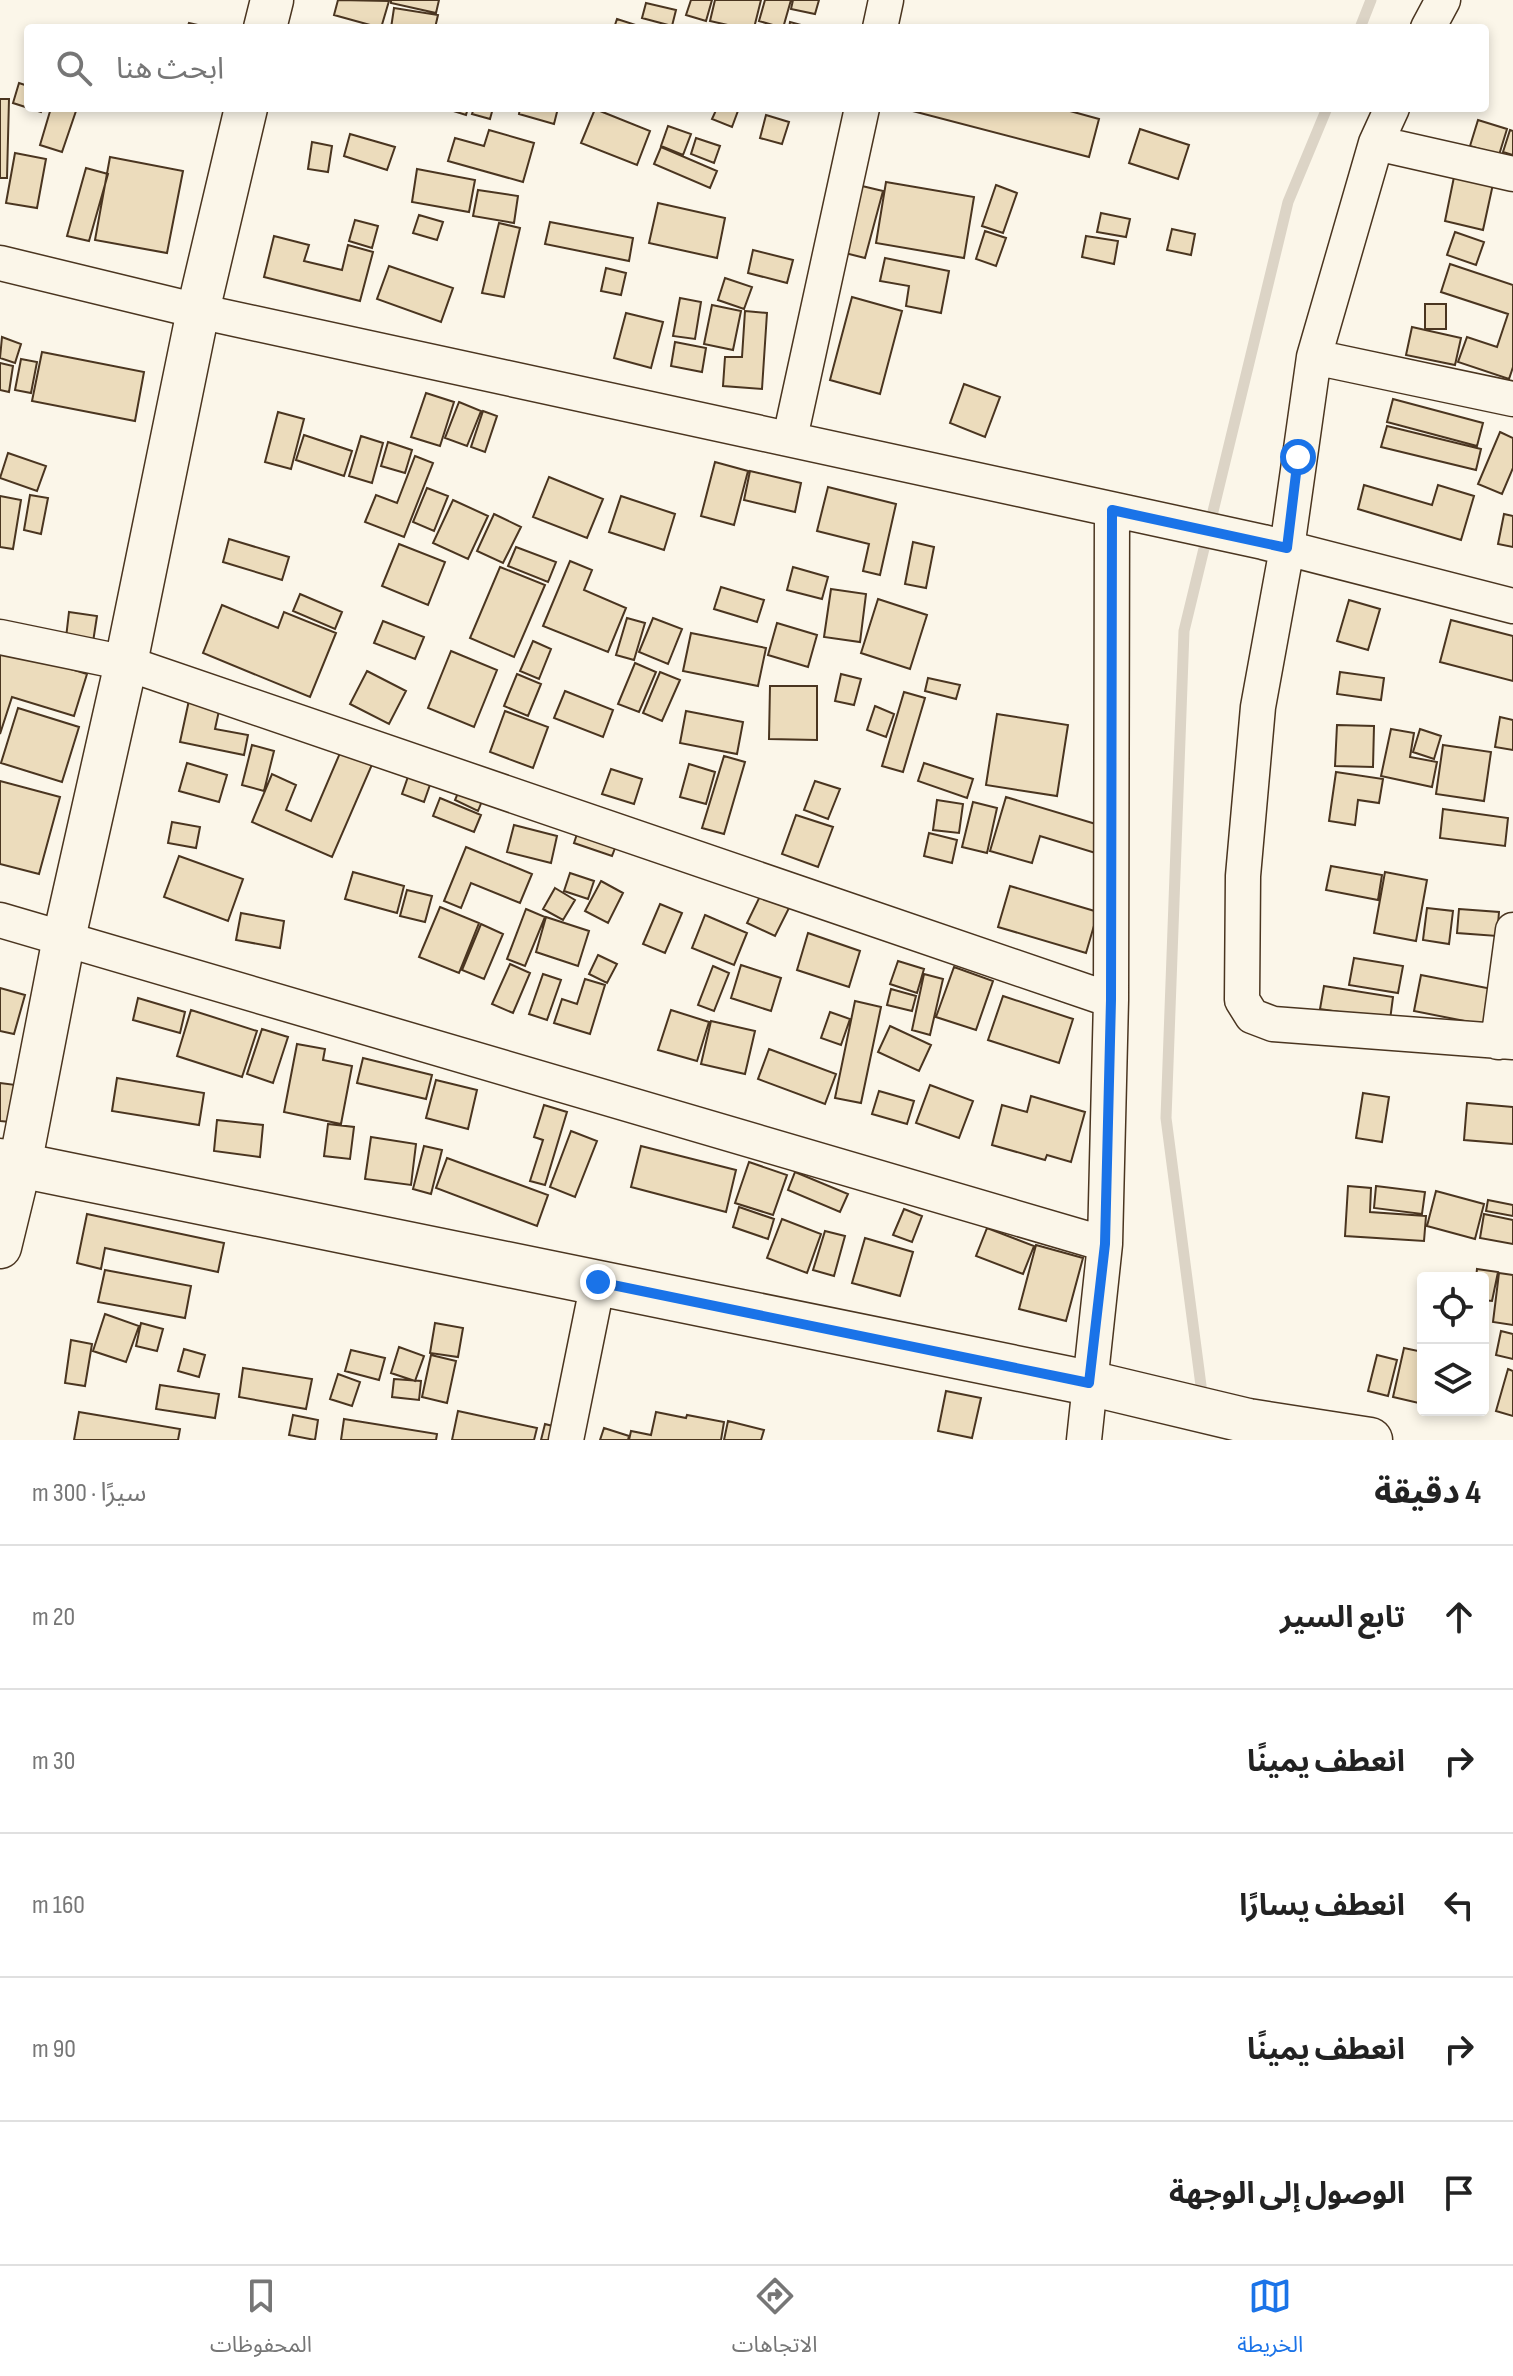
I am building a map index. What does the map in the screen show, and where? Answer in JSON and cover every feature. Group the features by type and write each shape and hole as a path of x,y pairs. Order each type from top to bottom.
{"main road":[{"path":"10,1163 1089,1383 1248,1421 1370,1440"}],"street":[{"path":"266,24 272,0"},
{"path":"881,24 886,0"},
{"path":"1430,24 1443,0"},
{"path":"0,1247 10,1163 126,663 198,311 245,112"},
{"path":"790,438 861,112"},
{"path":"1390,112 1376,143 1314,357 1275,545 1243,876 1242,1000 1252,1016 1273,1024 1506,1042 1513,930"},
{"path":"1376,143 1513,174"},
{"path":"0,263 198,311 1275,545 1513,606"},
{"path":"1314,357 1513,399"},
{"path":"1084,1440 1105,1244 1111,1000 1112,510"},
{"path":"0,637 126,663 1111,1000"},
{"path":"0,920 1105,1244"},
{"path":"566,1440 598,1282"}],"building":[{"path":"338,0 389,1 382,24 367,24 334,15"},
{"path":"391,0 439,0 436,13 391,3"},
{"path":"691,0 712,0 706,21 686,15"},
{"path":"715,0 761,0 755,24 710,21"},
{"path":"765,0 791,0 784,24 759,21"},
{"path":"793,0 819,0 815,14 791,9"},
{"path":"646,3 676,10 672,24 642,18"},
{"path":"394,8 438,15 436,24 392,24"},
{"path":"617,19 633,24 615,24"},
{"path":"19,83 24,85 24,107 13,103"},
{"path":"0,99 9,99 7,178 0,178"},
{"path":"50,112 76,112 62,152 40,145"},
{"path":"473,112 492,112 490,119"},
{"path":"519,112 557,112 554,124"},
{"path":"594,112 602,112 650,131 637,165 581,143"},
{"path":"715,112 738,112 732,127 712,119"},
{"path":"916,112 1074,112 1099,119 1089,157"},
{"path":"766,115 789,122 782,144 760,138"},
{"path":"1478,120 1507,129 1499,155 1470,146"},
{"path":"668,126 691,134 683,155 661,146"},
{"path":"1140,129 1189,145 1178,179 1129,163"},
{"path":"489,130 534,143 523,182 448,161 455,138 484,146"},
{"path":"1510,130 1513,131 1513,155 1503,152"},
{"path":"350,134 395,147 387,170 344,156"},
{"path":"696,138 720,146 714,163 691,154"},
{"path":"312,142 332,146 328,172 308,169"},
{"path":"661,147 717,171 710,188 654,164"},
{"path":"15,153 46,159 37,208 6,203"},
{"path":"110,157 183,171 167,253 95,240"},
{"path":"86,168 108,174 89,241 67,236"},
{"path":"417,169 475,180 469,212 412,202"},
{"path":"1454,177 1493,184 1483,230 1445,221"},
{"path":"886,182 974,197 964,258 876,243"},
{"path":"996,185 1017,193 1003,233 982,226"},
{"path":"862,186 883,191 865,258 845,253"},
{"path":"478,190 518,196 514,223 473,216"},
{"path":"658,203 725,218 717,258 649,243"},
{"path":"1101,213 1130,219 1126,237 1097,232"},
{"path":"419,215 443,222 437,240 413,233"},
{"path":"355,220 378,226 372,248 349,241"},
{"path":"550,222 633,238 629,261 545,244"},
{"path":"499,223 520,228 504,297 482,293"},
{"path":"1172,229 1195,234 1191,255 1167,250"},
{"path":"985,231 1006,238 996,266 976,259"},
{"path":"1455,232 1484,242 1476,265 1447,255"},
{"path":"274,236 309,245 304,261 342,270 348,245 373,252 360,301 264,277"},
{"path":"1086,236 1118,241 1114,264 1082,257"},
{"path":"753,250 793,260 787,283 748,273"},
{"path":"885,258 949,271 941,313 906,306 909,286 880,281"},
{"path":"1450,264 1513,285 1513,367 1509,379 1458,362 1467,337 1497,347 1508,314 1441,292"},
{"path":"389,266 453,288 441,322 377,299"},
{"path":"606,268 626,273 621,295 601,291"},
{"path":"725,278 752,287 744,309 718,300"},
{"path":"852,297 902,311 880,394 830,380"},
{"path":"680,298 701,302 695,339 673,336"},
{"path":"1425,304 1446,304 1446,329 1425,329"},
{"path":"712,305 741,311 733,350 704,344"},
{"path":"745,311 767,313 762,389 723,386 725,357 742,357"},
{"path":"626,313 663,322 651,368 614,358"},
{"path":"1412,327 1461,338 1455,365 1406,355"},
{"path":"2,337 21,344 15,363 0,358"},
{"path":"675,342 706,348 702,372 671,366"},
{"path":"42,352 144,372 135,421 32,401"},
{"path":"21,359 37,362 31,393 15,390"},
{"path":"0,363 13,366 9,392 0,390"},
{"path":"964,384 1000,397 985,437 950,423"},
{"path":"426,393 454,402 440,446 411,437"},
{"path":"1393,399 1483,423 1477,446 1387,422"},
{"path":"459,402 481,411 467,446 445,438"},
{"path":"483,411 497,416 485,452 471,447"},
{"path":"278,412 304,419 291,469 265,462"},
{"path":"1387,426 1481,449 1476,470 1381,447"},
{"path":"1500,432 1513,438 1513,468 1502,494 1478,484"},
{"path":"304,435 352,451 344,476 296,460"},
{"path":"361,436 383,443 372,483 349,476"},
{"path":"388,442 412,450 405,473 381,466"},
{"path":"8,453 46,466 37,491 0,478"},
{"path":"415,456 433,463 404,537 365,522 376,495 397,503"},
{"path":"715,462 748,471 734,525 701,516"},
{"path":"750,471 801,483 795,512 744,500"},
{"path":"549,477 603,499 587,538 533,517"},
{"path":"1364,485 1432,505 1438,485 1474,496 1461,540 1358,509"},
{"path":"828,487 896,504 880,575 863,571 869,544 817,531"},
{"path":"427,488 448,496 434,531 413,522"},
{"path":"30,495 48,498 41,534 24,530"},
{"path":"0,496 21,500 13,549 0,547"},
{"path":"621,496 675,514 664,550 609,532"},
{"path":"453,500 488,516 468,559 433,543"},
{"path":"494,514 521,527 503,563 477,551"},
{"path":"1504,514 1513,516 1513,547 1498,544"},
{"path":"229,539 289,557 282,580 223,562"},
{"path":"913,542 934,547 926,588 905,584"},
{"path":"399,544 445,562 428,605 382,586"},
{"path":"516,547 556,562 548,582 508,566"},
{"path":"570,561 592,570 584,590 626,608 608,652 543,626"},
{"path":"500,567 545,585 514,657 470,638"},
{"path":"793,567 828,577 822,599 787,590"},
{"path":"721,587 764,600 757,622 714,609"},
{"path":"831,589 866,594 860,642 824,637"},
{"path":"300,594 342,612 335,629 293,611"},
{"path":"878,599 927,615 910,669 861,653"},
{"path":"1349,600 1380,609 1368,650 1337,641"},
{"path":"222,605 278,628 284,612 336,633 310,697 203,653"},
{"path":"69,612 97,616 93,642 66,638"},
{"path":"627,618 645,623 634,660 616,655"},
{"path":"653,618 682,629 668,664 639,652"},
{"path":"1451,620 1513,636 1513,681 1440,662"},
{"path":"383,621 424,637 415,659 374,643"},
{"path":"777,623 817,635 808,667 768,655"},
{"path":"691,633 766,648 758,686 683,671"},
{"path":"533,641 551,649 539,679 520,671"},
{"path":"0,647 87,674 74,716 12,697 0,734"},
{"path":"451,651 497,670 474,727 428,708"},
{"path":"635,663 656,672 639,712 618,704"},
{"path":"367,671 406,691 389,724 350,704"},
{"path":"660,672 680,680 662,721 643,713"},
{"path":"1340,672 1384,678 1381,700 1337,694"},
{"path":"517,674 541,684 528,716 504,706"},
{"path":"841,674 861,679 854,705 835,701"},
{"path":"928,678 960,685 956,699 925,691"},
{"path":"770,686 817,686 817,740 769,739"},
{"path":"191,691 222,697 215,729 248,735 244,755 180,742"},
{"path":"565,691 613,710 603,737 554,718"},
{"path":"904,692 925,698 903,772 882,766"},
{"path":"875,706 894,714 886,737 867,730"},
{"path":"18,708 79,727 62,782 1,763"},
{"path":"505,711 548,727 533,768 490,752"},
{"path":"686,711 743,722 737,754 680,743"},
{"path":"997,714 1068,725 1057,796 986,785"},
{"path":"1500,717 1513,720 1513,750 1495,747"},
{"path":"1337,725 1374,726 1373,767 1335,766"},
{"path":"1391,729 1414,733 1410,757 1437,762 1432,787 1381,776"},
{"path":"1420,729 1441,736 1434,759 1413,752"},
{"path":"346,739 377,753 332,857 252,822 272,774 296,785 286,810 311,821"},
{"path":"252,745 274,751 264,791 242,785"},
{"path":"1443,745 1491,752 1484,801 1436,794"},
{"path":"724,756 745,762 724,834 702,828"},
{"path":"187,763 227,775 219,802 179,791"},
{"path":"924,763 973,779 967,798 918,781"},
{"path":"689,764 715,772 706,804 680,797"},
{"path":"411,768 433,776 424,802 402,794"},
{"path":"611,769 642,779 634,804 602,794"},
{"path":"1336,772 1383,779 1379,803 1358,800 1355,825 1329,821"},
{"path":"0,781 60,797 39,874 0,864"},
{"path":"463,781 486,791 478,811 455,800"},
{"path":"815,781 840,789 828,819 804,810"},
{"path":"1006,797 1109,828 1102,855 1040,836 1032,863 990,851"},
{"path":"440,798 481,815 474,832 433,816"},
{"path":"937,800 963,804 959,833 933,830"},
{"path":"973,802 997,808 987,853 962,847"},
{"path":"1443,809 1508,818 1505,846 1440,838"},
{"path":"796,815 833,827 818,867 782,854"},
{"path":"172,822 200,827 196,848 168,843"},
{"path":"581,822 620,835 612,856 574,843"},
{"path":"514,825 557,836 551,863 507,852"},
{"path":"929,833 957,840 952,863 924,856"},
{"path":"466,847 532,874 520,903 471,883 461,908 444,901"},
{"path":"179,856 243,879 228,921 164,897"},
{"path":"1331,866 1382,875 1378,900 1326,890"},
{"path":"353,872 404,886 397,913 345,899"},
{"path":"1385,872 1427,880 1416,941 1374,933"},
{"path":"570,873 594,881 588,899 564,891"},
{"path":"601,881 623,893 608,923 585,911"},
{"path":"1010,886 1098,912 1086,953 998,927"},
{"path":"555,888 575,900 563,920 543,909"},
{"path":"407,890 432,896 425,922 400,916"},
{"path":"763,890 791,904 775,936 747,923"},
{"path":"660,904 682,913 665,953 643,944"},
{"path":"440,907 479,923 459,973 419,957"},
{"path":"1427,908 1453,911 1449,944 1423,940"},
{"path":"526,909 545,917 525,966 507,959"},
{"path":"1459,909 1499,912 1497,936 1457,933"},
{"path":"241,913 284,921 280,948 236,940"},
{"path":"705,915 747,933 734,965 692,948"},
{"path":"546,917 589,931 578,966 536,952"},
{"path":"481,924 503,934 484,979 462,970"},
{"path":"808,933 860,951 849,987 797,970"},
{"path":"598,955 617,964 607,983 589,974"},
{"path":"1354,958 1403,966 1398,993 1349,985"},
{"path":"898,961 924,969 917,993 890,984"},
{"path":"510,964 530,973 513,1013 492,1004"},
{"path":"741,965 781,978 771,1011 731,998"},
{"path":"713,966 729,973 714,1011 698,1005"},
{"path":"954,967 993,981 976,1030 936,1017"},
{"path":"543,974 561,980 547,1020 529,1014"},
{"path":"924,974 943,979 930,1035 912,1030"},
{"path":"1421,975 1492,989 1485,1025 1414,1011"},
{"path":"585,979 605,985 590,1034 554,1023 562,999 577,1004"},
{"path":"1324,986 1393,997 1390,1020 1320,1009"},
{"path":"0,988 25,995 14,1034 0,1031"},
{"path":"891,989 916,996 912,1011 887,1005"},
{"path":"1003,996 1073,1019 1059,1063 988,1040"},
{"path":"138,998 185,1012 180,1033 133,1020"},
{"path":"855,1001 881,1007 861,1103 835,1098"},
{"path":"191,1010 257,1031 242,1077 177,1056"},
{"path":"671,1010 709,1022 697,1061 658,1050"},
{"path":"830,1012 850,1019 841,1045 821,1038"},
{"path":"711,1021 755,1031 745,1074 701,1064"},
{"path":"890,1026 931,1045 919,1071 878,1052"},
{"path":"262,1029 288,1037 273,1083 247,1074"},
{"path":"297,1044 325,1049 323,1060 352,1066 341,1124 284,1112"},
{"path":"769,1049 836,1074 825,1104 758,1079"},
{"path":"363,1058 432,1075 426,1099 357,1083"},
{"path":"117,1078 204,1093 199,1125 112,1111"},
{"path":"436,1080 477,1090 468,1129 426,1118"},
{"path":"0,1083 16,1085 10,1122 0,1121"},
{"path":"930,1085 973,1101 959,1138 916,1123"},
{"path":"879,1091 914,1101 907,1124 872,1114"},
{"path":"1363,1093 1389,1097 1382,1142 1356,1138"},
{"path":"1031,1096 1085,1112 1071,1162 1047,1155 1045,1160 992,1145 1002,1105 1027,1112"},
{"path":"1467,1103 1513,1107 1513,1144 1464,1140"},
{"path":"544,1105 567,1112 545,1185 530,1181 543,1140 534,1137"},
{"path":"217,1120 263,1125 260,1157 214,1151"},
{"path":"328,1124 354,1127 350,1159 324,1156"},
{"path":"571,1131 597,1141 575,1197 550,1187"},
{"path":"371,1137 416,1144 411,1185 365,1179"},
{"path":"424,1146 442,1150 431,1194 413,1189"},
{"path":"641,1146 736,1170 726,1212 631,1187"},
{"path":"447,1158 548,1195 537,1226 436,1188"},
{"path":"749,1162 787,1175 773,1215 735,1203"},
{"path":"795,1172 848,1194 840,1212 788,1190"},
{"path":"1348,1186 1371,1188 1370,1212 1426,1216 1424,1241 1345,1236"},
{"path":"1376,1186 1425,1192 1422,1214 1374,1208"},
{"path":"1436,1191 1484,1204 1475,1239 1427,1226"},
{"path":"1488,1200 1513,1205 1513,1216 1486,1211"},
{"path":"739,1207 774,1219 768,1239 733,1227"},
{"path":"904,1209 922,1216 912,1242 893,1235"},
{"path":"87,1214 224,1243 218,1272 105,1248 101,1269 77,1263"},
{"path":"1484,1214 1513,1220 1513,1244 1480,1238"},
{"path":"782,1219 821,1234 807,1273 767,1258"},
{"path":"987,1228 1034,1246 1023,1274 976,1256"},
{"path":"825,1231 845,1236 834,1276 813,1270"},
{"path":"865,1238 913,1252 900,1296 852,1283"},
{"path":"1036,1245 1083,1258 1066,1321 1019,1309"},
{"path":"1477,1269 1498,1272 1492,1301 1489,1301 1489,1272 1477,1272"},
{"path":"105,1270 191,1286 185,1318 98,1302"},
{"path":"1499,1273 1513,1275 1513,1325 1493,1322"},
{"path":"105,1314 139,1326 126,1362 93,1351"},
{"path":"141,1323 163,1329 157,1351 136,1346"},
{"path":"435,1323 463,1328 458,1357 430,1353"},
{"path":"1501,1331 1513,1334 1513,1359 1496,1355"},
{"path":"71,1340 92,1344 85,1386 65,1383"},
{"path":"399,1347 424,1356 415,1381 391,1373"},
{"path":"1404,1348 1417,1351 1417,1403 1393,1397"},
{"path":"184,1349 205,1355 199,1377 178,1371"},
{"path":"351,1350 385,1358 379,1380 345,1371"},
{"path":"431,1355 456,1361 447,1403 422,1397"},
{"path":"1377,1355 1397,1360 1388,1396 1368,1391"},
{"path":"243,1368 312,1379 306,1409 239,1397"},
{"path":"1508,1369 1513,1371 1513,1416 1496,1411"},
{"path":"338,1374 360,1382 352,1406 330,1399"},
{"path":"394,1379 421,1381 419,1400 392,1397"},
{"path":"160,1385 219,1394 215,1418 156,1409"},
{"path":"946,1391 981,1398 972,1438 938,1431"},
{"path":"458,1411 537,1428 534,1440 452,1440"},
{"path":"79,1412 180,1429 178,1440 74,1440"},
{"path":"656,1412 724,1422 721,1440 629,1440 631,1431 651,1435"},
{"path":"293,1415 318,1420 315,1440 289,1435"},
{"path":"344,1419 437,1434 436,1440 341,1440"},
{"path":"728,1421 764,1430 761,1440 724,1440"},
{"path":"545,1424 568,1430 566,1440 541,1440"},
{"path":"604,1428 629,1436 628,1440 600,1440"}],"waterway":[{"path":"1362,24 1371,0"},
{"path":"1203,1401 1166,1118 1184,631 1288,202 1325,112"}],"route":[{"path":"598,1282 1089,1383 1105,1244 1111,1000 1112,510 1287,548 1298,457"}]}
